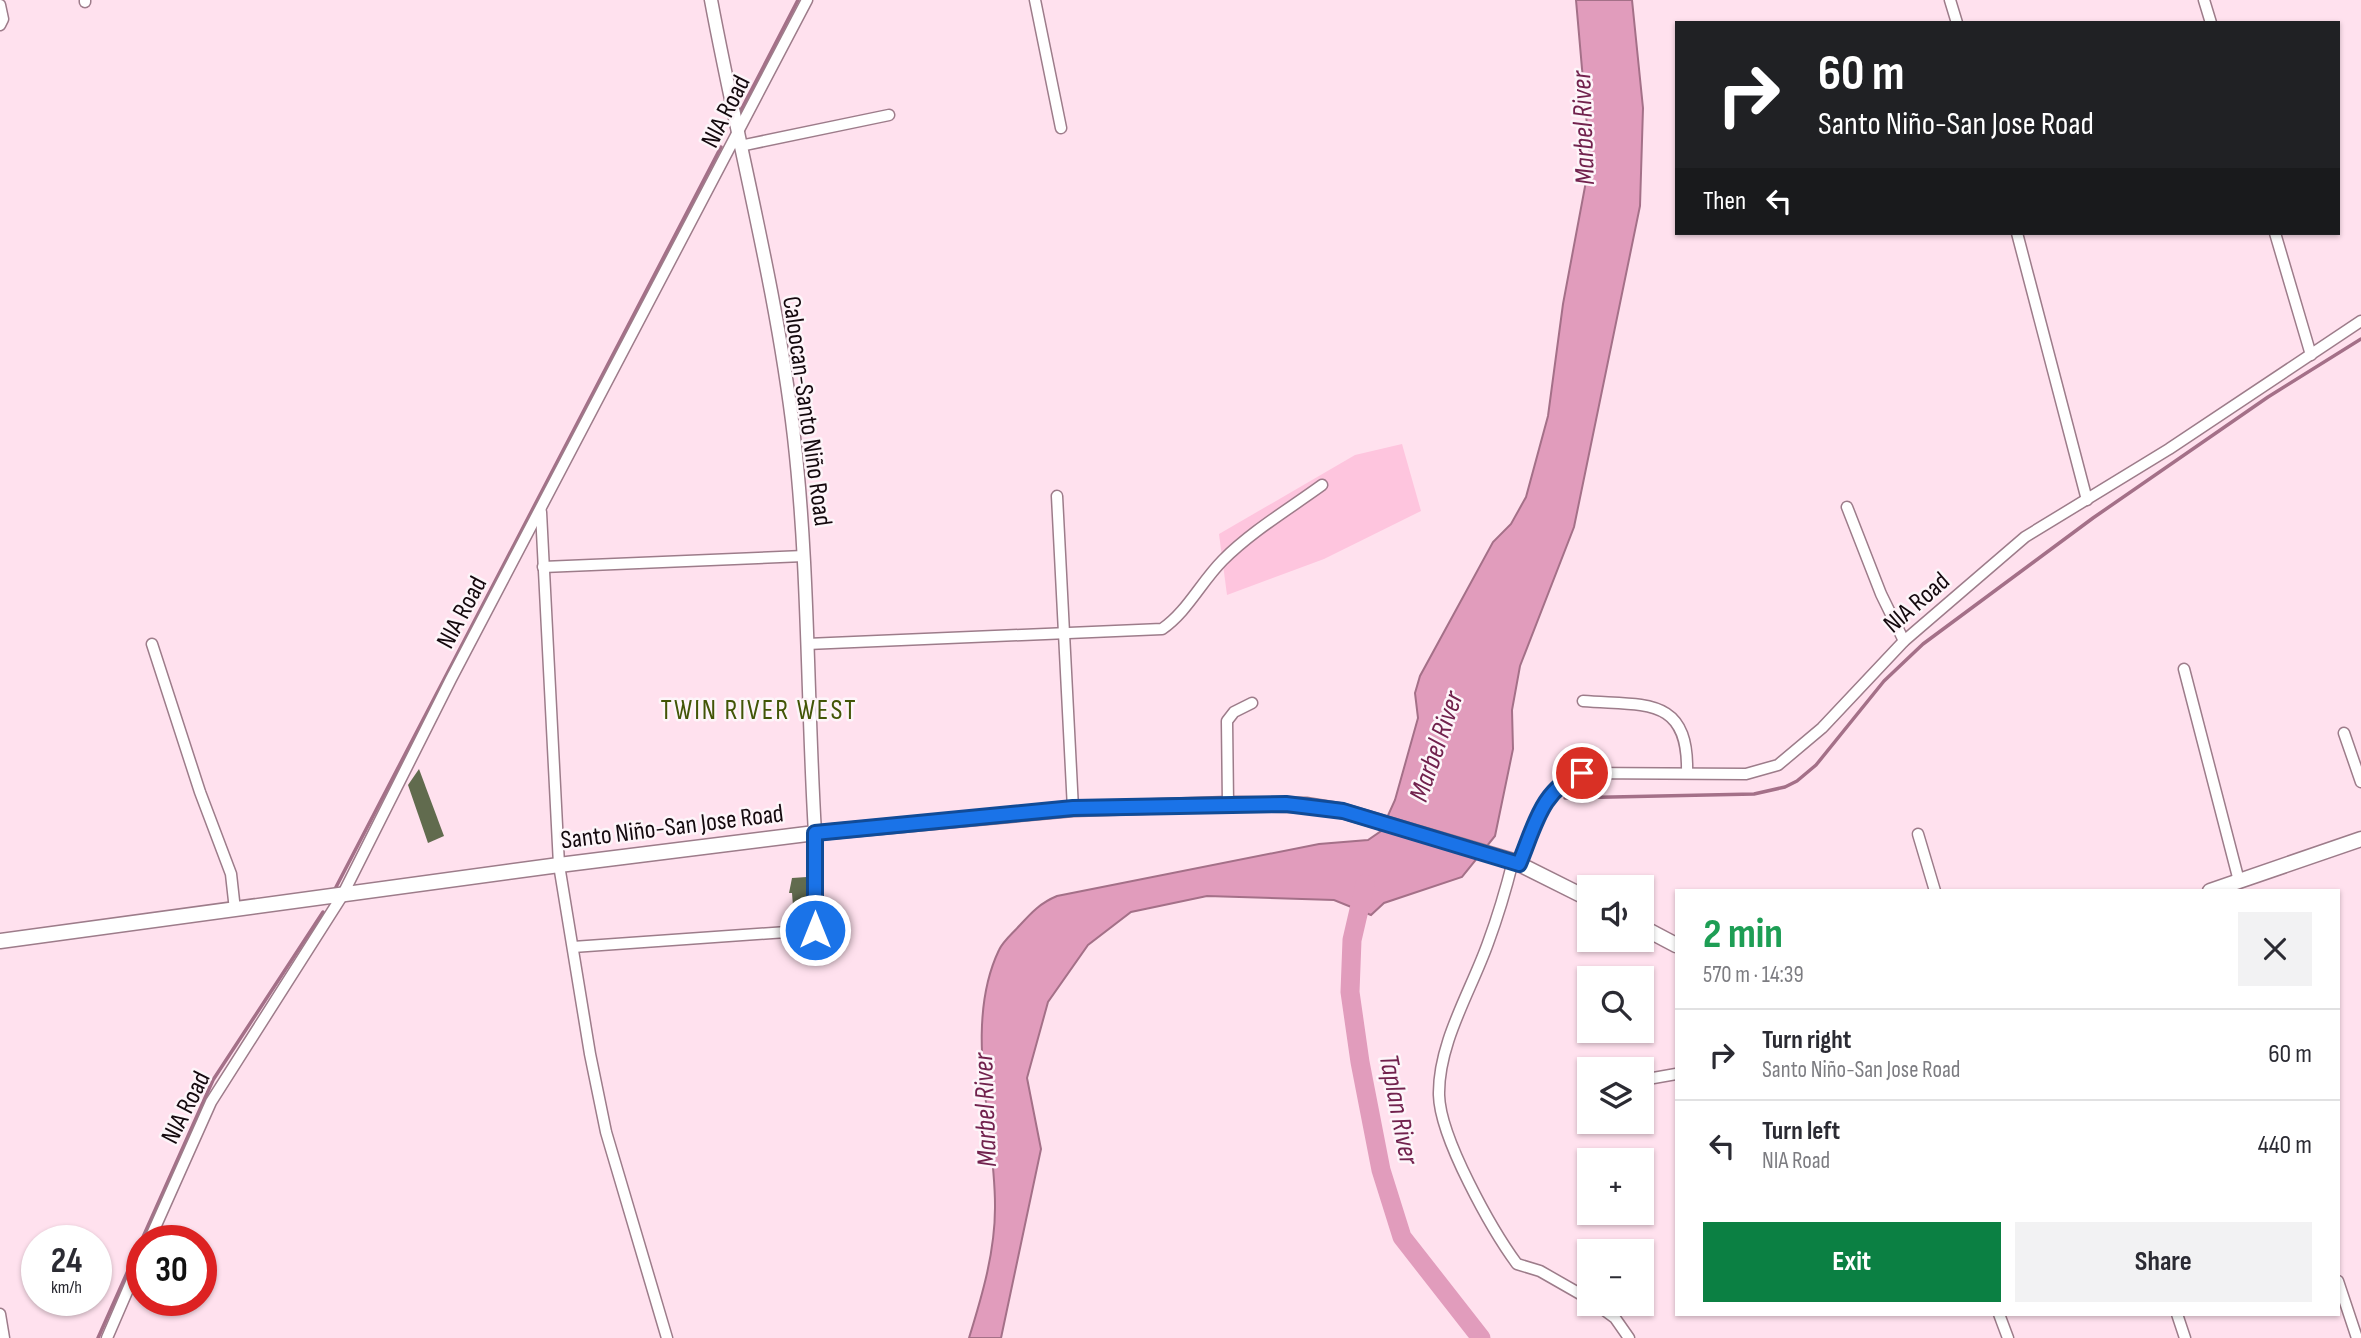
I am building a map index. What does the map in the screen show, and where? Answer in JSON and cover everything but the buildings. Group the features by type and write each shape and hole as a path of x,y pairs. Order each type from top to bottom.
{"main road":[{"name":"Santo Niño-San Jose Road","path":"0,941 559,864 815,833 1073,808 1306,805 1370,818 1492,855 1516,863 1577,893"},
{"path":"2216,889 2361,839"},
{"path":"1654,933 1675,944"}],"street":[{"name":"Caloocan-Santo Niño Road","path":"711,0 786,379 804,556 815,833"},
{"name":"NIA Road","path":"156,1225 211,1102 342,895 541,510 739,141 807,0"},
{"path":"1035,0 1061,128"},
{"path":"1950,0 1955,21"},
{"path":"2204,0 2210,21"},
{"path":"0,5 3,19 0,25"},
{"path":"739,141 889,115"},
{"path":"2018,235 2087,500"},
{"path":"2275,235 2311,355"},
{"name":"NIA Road","path":"1577,1292 1540,1271 1517,1264 1464,1168 1444,1125 1439,1095 1446,1054 1458,1014 1492,932 1516,863 1544,805 1558,785 1568,778 1597,771 1746,774 1778,765 1822,728 1904,640 2025,537 2087,500 2361,321"},
{"path":"807,644 1162,629 1175,620 1223,560 1249,537 1322,485"},
{"path":"1057,496 1073,808"},
{"path":"1847,508 1873,576 1904,640"},
{"path":"541,510 559,864 590,1054 606,1132 667,1338"},
{"path":"543,567 804,556"},
{"path":"152,644 196,781 231,874 235,910"},
{"path":"2184,669 2239,881"},
{"path":"1583,701 1650,706 1666,713 1678,724 1686,740 1687,773"},
{"path":"1228,804 1227,721 1234,712 1252,703"},
{"path":"2344,733 2361,782"},
{"path":"573,947 815,930 815,833"},
{"path":"1918,834 1934,889"},
{"path":"1654,1078 1675,1074"},
{"path":"2340,1287 2357,1338"},
{"path":"107,1338 126,1294"},
{"path":"0,1314 4,1338"},
{"path":"1612,1316 1629,1338"},
{"path":"2001,1316 2008,1338"},
{"path":"2178,1316 2185,1338"}],"shaded area":[{"path":"1402,444 1421,511 1324,559 1227,595 1219,534 1355,455"}],"water":[{"name":"Marbel River","path":"1576,0 1632,0 1643,108 1640,206 1574,527 1520,666 1512,710 1513,749 1495,836 1462,877 1384,903 1371,915 1334,900 1207,896 1131,912 1088,945 1048,1002 1027,1078 1041,1149 1001,1338 969,1338 987,1274 995,1208 984,1078 983,1012 988,980 999,950 1006,940 1036,909 1057,896 1319,844 1368,840 1381,831 1395,800 1418,718 1415,693 1420,676 1493,542 1511,524 1526,497 1548,416 1563,304 1590,160"}],"waterway":[{"path":"739,114 798,0"},
{"path":"335,889 721,147"},
{"path":"1565,798 1754,794 1785,787 1797,781 1816,765 1884,681 1923,644 2093,518 2268,397 2361,339"},
{"name":"Taplan River","path":"1365,884 1352,940 1350,992 1360,1062 1381,1170 1402,1237 1481,1338"},
{"path":"98,1338 213,1080 323,912"}],"district":[{"name":"TWIN RIVER WEST","path":"759,709"}],"route":[{"path":"815,930 815,833 1073,808 1286,804 1343,811 1519,864 1551,793 1568,778 1582,773"}]}
